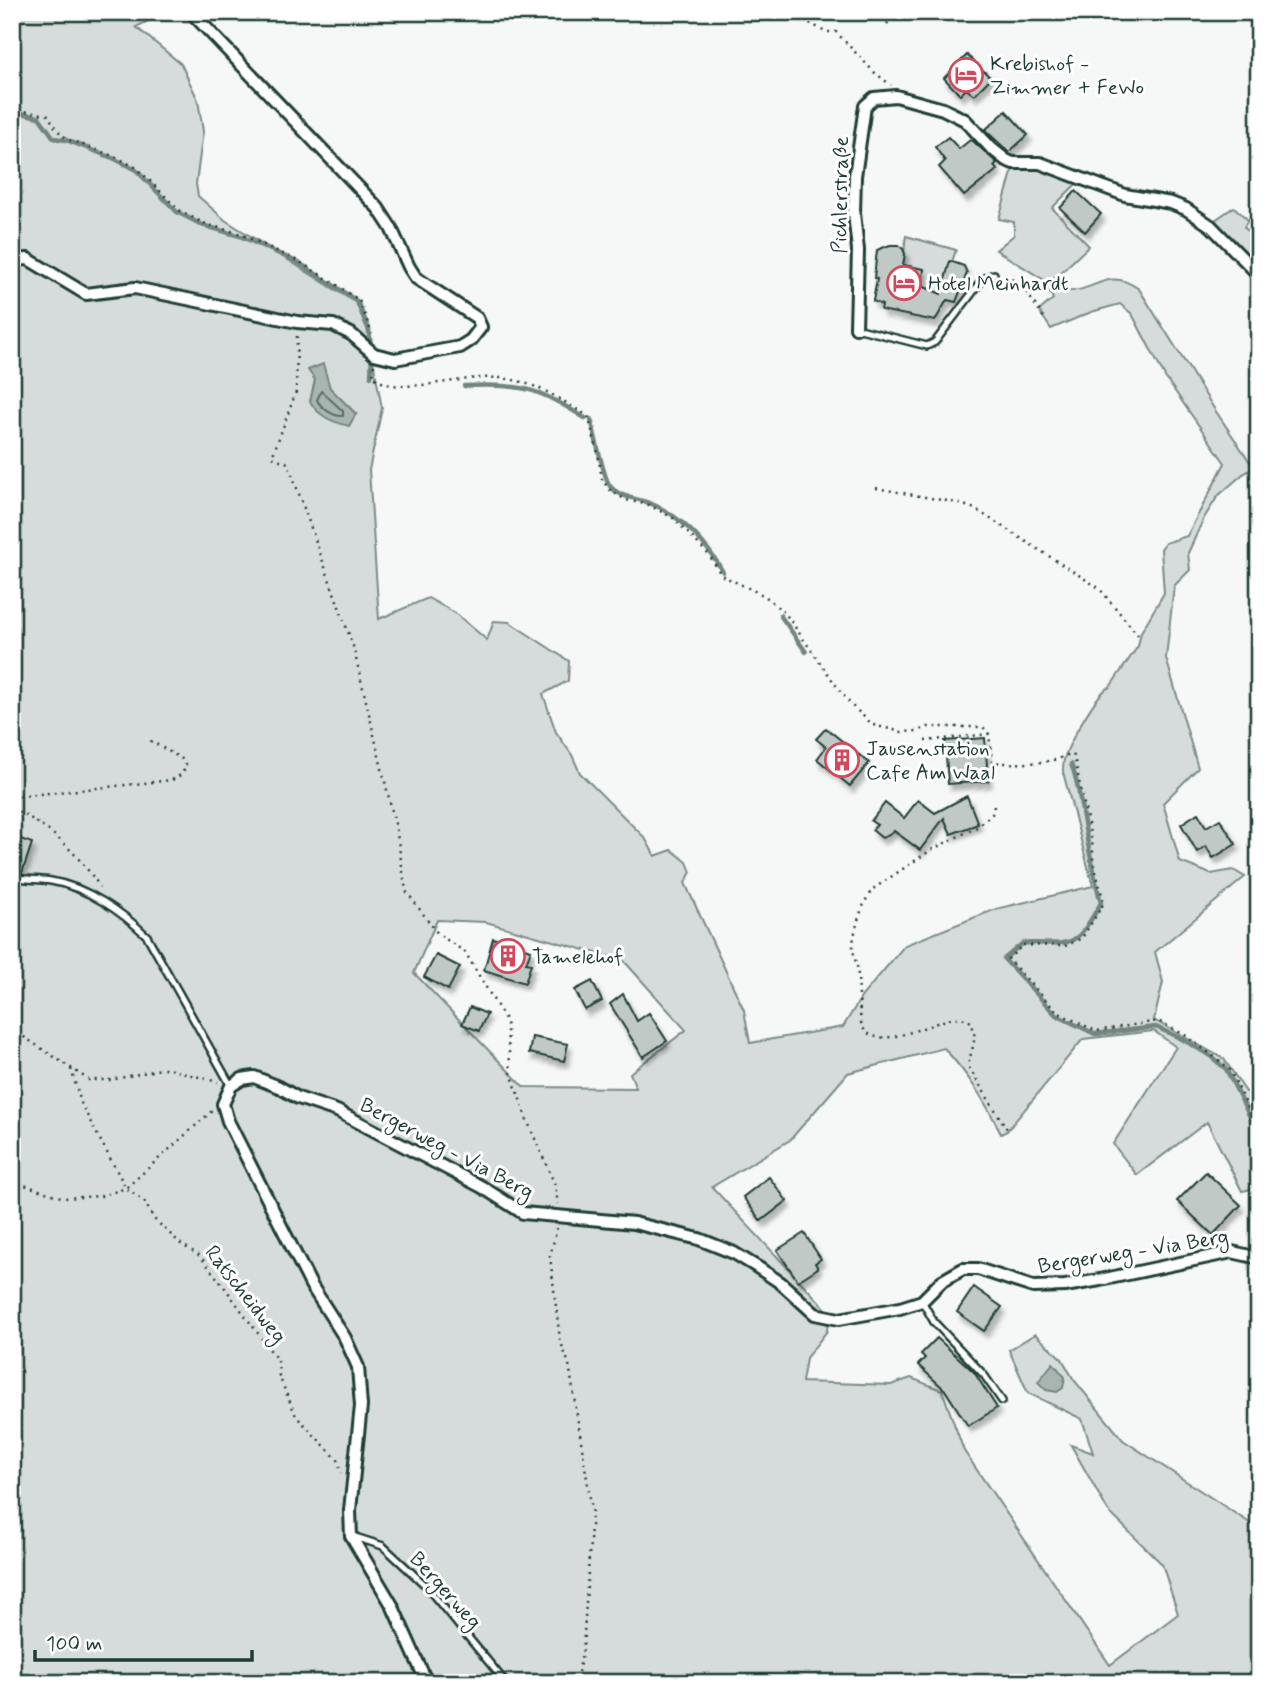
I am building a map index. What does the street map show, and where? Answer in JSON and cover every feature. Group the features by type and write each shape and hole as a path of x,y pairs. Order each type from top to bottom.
{"street":[{"path":"12,260 28,259 86,294 135,288 297,322 333,325 351,334 374,354 395,359 460,347 471,340 481,327 478,318 416,278 378,208 191,12"},
{"path":"905,97 957,115 1006,160 1013,163 1040,163 1059,168 1113,191 1171,203 1186,209 1211,226 1259,275"},
{"name":"Pichlerstraße","path":"856,328 858,250 849,214 865,106 874,98 905,97"},
{"name":"Bergerweg - Via Berg","path":"231,1086 242,1079 254,1077 298,1098 337,1111 482,1188 523,1213 634,1223 665,1229 718,1246 781,1283 815,1314 839,1319 900,1308 922,1301 942,1281 963,1269 978,1269 1033,1287 1065,1286 1233,1252 1259,1258"},
{"path":"231,1086 223,1104 228,1121 311,1285 345,1338 358,1367 361,1406 350,1510 351,1536 392,1605 427,1683"}],"lane":[{"path":"856,328 927,345 935,342 983,279 994,274"},
{"path":"12,877 51,881 79,890 128,918 147,936 231,1086"},
{"path":"922,1301 934,1322 984,1375 1002,1401"},
{"name":"Bergerweg","path":"351,1536 383,1546 416,1577 506,1683"}],"path":[{"path":"769,12 811,24 825,32 836,32 874,72 905,97"},
{"path":"887,24 895,12"},
{"path":"1252,12 1259,19"},
{"path":"12,109 48,115 57,130 67,139 116,157 137,169 178,210 203,223 241,234 300,262 359,300 371,328 373,376 386,384 503,378 534,384 588,416 602,480 611,491 626,500 649,505 673,518 710,556 721,575 765,596 785,612 851,705 873,724 902,732 928,727 983,727 989,734 992,762 1009,764 1051,760 1069,754 1074,756 1093,848 1093,860 1104,903 1082,938 1065,946 1023,945 1007,959 1057,1012 1096,1031 1158,1021 1185,1035 1229,1068 1259,1131"},
{"path":"994,274 1014,278 1021,284 1046,321"},
{"path":"297,322 296,392 272,457 288,463 353,646 396,828 406,891 439,934 465,952 506,1021 511,1073 527,1120 555,1185 560,1218 550,1256 560,1340 569,1364 593,1511 579,1683"},
{"path":"876,488 958,503 975,509 1099,589 1138,635"},
{"path":"925,741 989,734"},
{"path":"12,797 173,780 180,776 185,771 186,764 182,759 149,740"},
{"path":"994,806 992,814 977,827 931,850 873,889 867,896 853,945 863,1028 878,1037 889,1037 957,1018 969,1020 974,1028 975,1039 968,1066 1007,1129"},
{"path":"12,808 38,821 66,844 99,886 109,906"},
{"path":"12,1029 89,1080 111,1080 165,1068 231,1086"},
{"name":"Ratscheidweg","path":"71,1069 82,1106 126,1188 144,1201 154,1219 181,1244 200,1256 225,1288 278,1361 279,1376 296,1416 338,1460 341,1473"},
{"path":"12,1181 64,1198 101,1196 126,1188 217,1105"}],"shaded area":[{"path":"12,12 166,12 136,27 181,64 198,100 203,131 196,184 198,196 225,220 356,303 367,329 382,408 369,470 379,619 428,598 455,613 487,640 494,621 509,622 569,661 568,681 543,694 556,732 572,755 580,773 645,838 655,856 672,850 687,862 691,872 685,883 744,1010 750,1043 843,1027 862,996 905,945 996,909 1093,886 1063,772 1064,758 1091,707 1110,687 1138,646 1141,632 1164,593 1161,549 1165,543 1187,536 1225,463 1165,377 1132,314 1120,304 1091,312 1051,329 1039,311 1053,299 1044,280 996,250 1014,235 1014,222 999,219 1013,169 1045,170 1076,184 1052,208 1089,246 1053,280 1062,291 1084,289 1109,280 1128,282 1139,289 1254,468 1218,496 1204,518 1188,553 1190,570 1174,586 1166,658 1198,768 1163,803 1180,862 1211,874 1233,870 1245,877 1155,952 1163,982 1154,1020 1224,1059 1246,1092 1259,1090 1259,1213 1252,1189 1242,1191 1207,1122 1137,1175 1113,1144 1176,1047 1154,1031 1083,1039 1007,1131 1001,1134 976,1089 944,1048 848,1073 790,1140 712,1187 829,1312 827,1331 806,1358 802,1382 891,1385 911,1378 942,1390 964,1451 1110,1665 1178,1614 1162,1564 1108,1511 1071,1445 1093,1453 1082,1419 1028,1393 1009,1350 1035,1334 1062,1359 1074,1380 1123,1440 1259,1529 1259,1683 12,1683","holes":["315,380 330,388 355,413 310,402","437,920 486,922 624,961 686,1030 630,1073 636,1088 524,1087 414,973"]},
{"path":"1234,207 1248,220 1244,227 1259,242 1259,277 1215,220"},
{"path":"906,236 956,250 941,294 926,288 922,283 924,269 903,265"}],"water":[{"path":"323,364 330,388 356,414 349,426 326,418 310,402 315,380 308,370"},
{"path":"1053,1363 1065,1377 1063,1388 1057,1392 1046,1390 1038,1382"}],"building":[{"path":"967,55 991,78 974,95 966,89 960,95 944,78"},
{"path":"1006,111 1028,135 1009,152 985,130"},
{"path":"948,137 959,149 970,140 973,141 997,163 994,166 997,170 964,196 939,167 945,161 935,147"},
{"path":"1076,191 1101,214 1085,232 1060,208"},
{"path":"899,245 903,249 903,265 924,269 922,286 941,294 950,261 964,266 967,273 956,302 947,300 935,321 881,310 882,305 873,301 877,279 874,278 877,250"},
{"name":"Jausenstation Cafe Am Waal","path":"826,728 869,763 850,786 817,759 826,747 816,739"},
{"path":"985,738 988,781 948,784 945,741"},
{"path":"967,796 978,824 951,834 944,818 920,850 894,831 882,838 872,830 877,825 871,821 885,803 904,818 918,800 935,813"},
{"path":"1198,813 1206,827 1220,819 1236,844 1213,858 1206,846 1197,852 1181,824"},
{"path":"12,836 32,843 22,873 12,871"},
{"name":"Tamelehof","path":"493,938 531,950 526,963 531,964 525,983 484,970"},
{"path":"436,955 460,967 448,990 424,977"},
{"path":"592,981 602,1001 585,1010 575,990"},
{"path":"623,994 637,1021 649,1013 667,1041 643,1057 610,1004"},
{"path":"470,1007 487,1014 479,1031 462,1024"},
{"path":"532,1037 568,1044 564,1061 529,1053"},
{"path":"1206,1172 1241,1205 1213,1235 1177,1201"},
{"path":"769,1177 787,1201 761,1221 743,1197"},
{"path":"804,1233 821,1259 815,1263 818,1268 798,1281 777,1250"},
{"path":"974,1287 1002,1307 984,1331 957,1312"},
{"path":"937,1338 974,1372 997,1408 968,1426 945,1390 918,1365 925,1358 921,1354"}],"waterway":[{"path":"12,111 39,117 54,138 115,159 136,170 177,212 202,225 240,236 299,263 336,287 357,301 369,329 371,347"},
{"path":"371,377 372,355"},
{"path":"464,386 501,386 528,390 554,400 585,418"},
{"path":"591,419 610,486 623,495 660,508 682,522 701,541 723,572"},
{"path":"780,615 806,652"},
{"path":"1071,764 1078,785 1101,903 1085,929 1071,941 1053,944 1023,943 1004,959 1056,1015 1095,1034 1156,1027 1209,1055 1226,1069 1259,1135"}],"place":[{"name":"Krebishof - Zimmer + FeWo","path":"966,75"},
{"name":"Hotel Meinhardt","path":"904,283"},
{"name":"Jausenstation Cafe Am Waal","path":"842,760"},
{"name":"Tamelehof","path":"508,956"}]}
